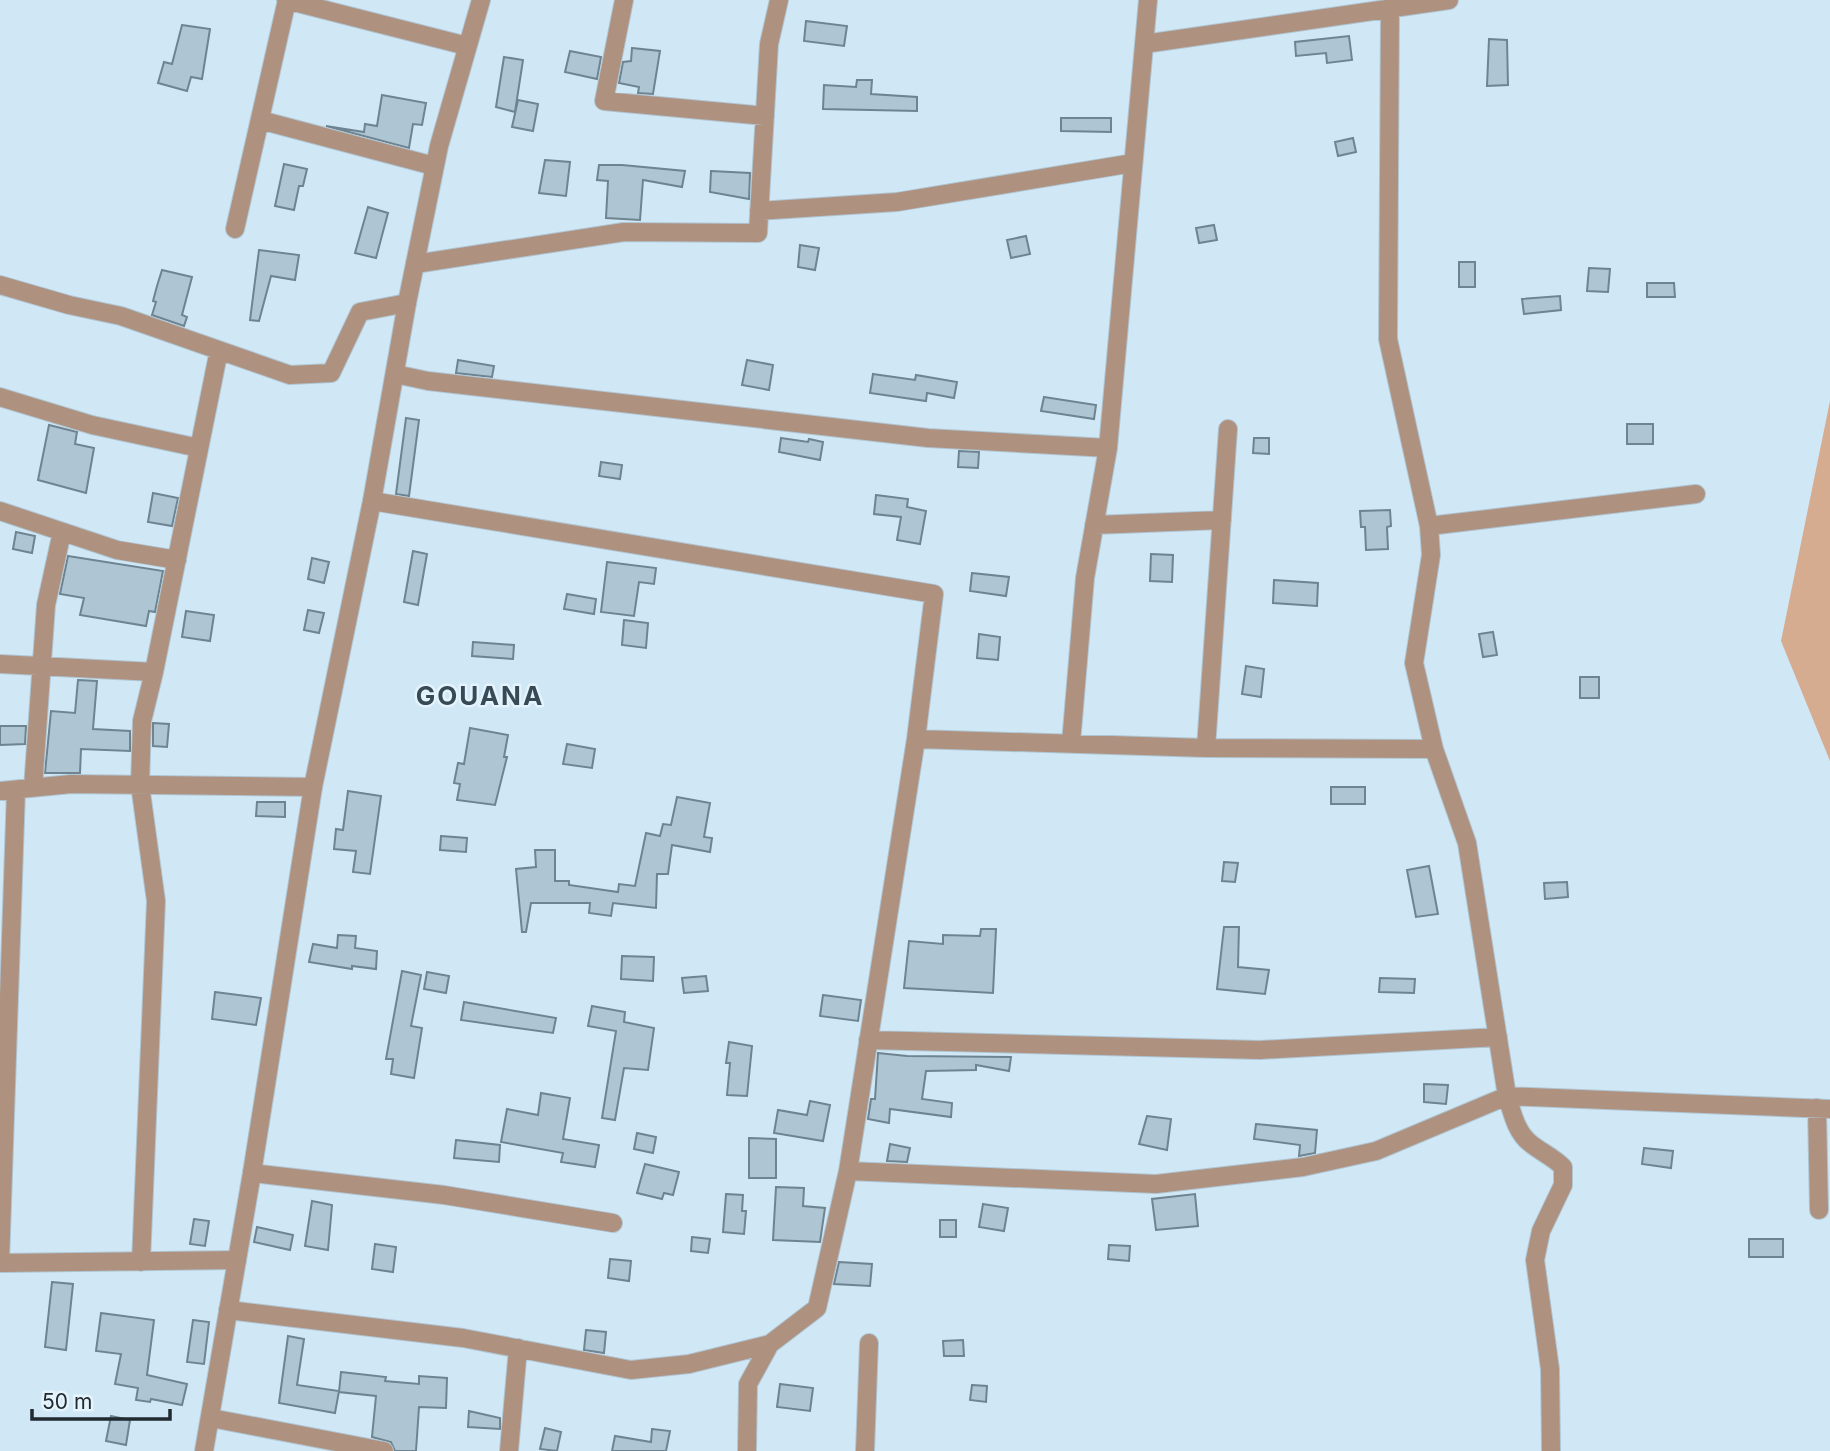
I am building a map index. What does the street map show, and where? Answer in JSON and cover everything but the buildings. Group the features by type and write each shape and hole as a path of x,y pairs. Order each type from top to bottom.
{"street":[{"path":"235,229 286,0 467,46"},
{"path":"204,1451 252,1173 313,787 372,501 434,166 481,0"},
{"path":"624,0 604,101 765,116"},
{"path":"415,264 624,232 758,233 769,44 779,0"},
{"path":"1071,743 1085,578 1108,449 1148,0"},
{"path":"1144,44 1449,0"},
{"path":"1390,9 1388,339 1429,526 1431,555 1413,663 1434,749 1467,843 1507,1096 1516,1126 1528,1142 1553,1157 1563,1167 1563,1185 1541,1231 1535,1260 1550,1369 1551,1451"},
{"path":"260,120 434,166"},
{"path":"759,211 897,202 1133,163"},
{"path":"0,285 69,305 121,316 290,375 331,373 360,312 407,303"},
{"path":"141,1262 156,901 141,785 142,721 219,350"},
{"path":"396,374 428,381 928,438 1108,449"},
{"path":"0,397 92,425 199,449"},
{"path":"1206,748 1228,429"},
{"path":"1429,526 1696,494"},
{"path":"372,501 934,594 916,739 848,1171 817,1307 770,1344 748,1384 747,1451"},
{"path":"0,511 117,550 177,560"},
{"path":"1094,525 1222,520"},
{"path":"62,532 46,605 42,666 16,790 0,1263 237,1260"},
{"path":"0,664 154,672"},
{"path":"916,739 1206,748 1434,749"},
{"path":"16,790 71,785 313,787"},
{"path":"868,1040 1260,1050 1498,1037"},
{"path":"848,1171 1156,1184 1303,1167 1376,1151 1507,1096 1823,1109 1819,1210"},
{"path":"252,1173 444,1195 613,1223"},
{"path":"228,1310 463,1338 631,1370 689,1364 770,1344"},
{"path":"865,1451 869,1343"},
{"path":"509,1451 518,1348"},
{"path":"211,1418 384,1451"}],"shaded area":[{"path":"1830,401 1830,761 1781,641"}],"district":[{"name":"GOUANA","path":"480,695"}]}
